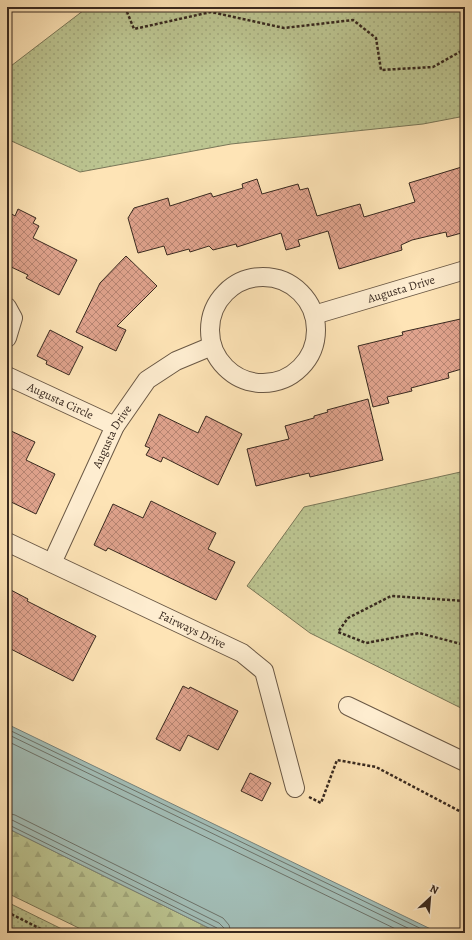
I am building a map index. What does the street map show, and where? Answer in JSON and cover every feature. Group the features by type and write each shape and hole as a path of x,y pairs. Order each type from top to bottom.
{"street":[{"name":"Augusta Drive","path":"314,315 465,270"},
{"path":"257,277 275,278 292,286 306,299 314,315 317,332 314,348 306,363 294,375 278,382 262,384 245,381 231,373 219,361 212,346 209,327 216,305 224,294 239,283 257,277"},
{"path":"7,307 13,318 7,338"},
{"name":"Augusta Drive","path":"52,563 115,426 147,380 176,361 212,346"},
{"name":"Augusta Circle","path":"7,376 115,426"},
{"name":"Fairways Drive","path":"7,542 242,653 264,670 295,788"},
{"path":"348,706 465,762"}],"path":[{"path":"125,7 134,29 211,12 284,28 353,20 376,38 381,70 433,67 465,49"},
{"path":"465,601 391,596 348,618 338,632 366,643 419,633 465,645"},
{"path":"295,788 321,803 337,760 376,767 465,814"},
{"path":"7,912 49,933"}],"green space":[{"path":"88,7 465,7 465,116 423,124 231,144 80,172 7,139 7,69"},
{"path":"465,471 465,710 310,633 247,586 304,507"},
{"path":"7,828 219,933 89,933 7,893"},
{"path":"7,902 70,933 7,933"}],"water":[{"path":"7,724 439,933 219,933 7,828"}],"building":[{"path":"465,166 465,232 447,237 446,232 412,240 401,245 402,250 339,269 328,231 298,240 300,246 286,250 281,233 237,247 236,244 213,250 209,246 190,252 189,249 167,255 164,246 138,253 128,218 134,208 168,198 170,206 211,193 213,197 243,188 242,184 257,179 262,194 298,184 300,190 308,188 317,216 360,204 364,217 415,202 409,183"},
{"path":"18,209 36,218 33,223 39,226 33,238 77,260 59,295 26,278 28,275 7,265 7,211 15,216"},
{"path":"126,256 157,286 117,326 126,330 116,351 76,332 100,283"},
{"path":"465,318 465,368 448,373 449,378 411,388 412,391 387,397 389,403 373,407 358,346 403,335 402,332"},
{"path":"50,330 83,347 69,375 46,364 47,361 37,356"},
{"path":"368,399 383,460 310,477 309,473 256,486 247,449 289,439 285,426 314,418 314,416 328,412 327,410"},
{"path":"159,414 198,433 206,416 242,434 218,485 163,457 161,462 146,455 150,448 145,446"},
{"path":"11,431 35,442 26,460 55,474 36,514 7,500 7,439"},
{"path":"151,501 216,533 208,549 235,562 216,600 108,548 106,551 94,545 113,504 143,518"},
{"path":"7,588 28,599 27,601 96,636 73,681 7,647"},
{"path":"183,686 189,689 190,687 238,711 218,750 188,735 180,751 156,739"},
{"path":"250,773 271,783 262,801 241,791"}]}
